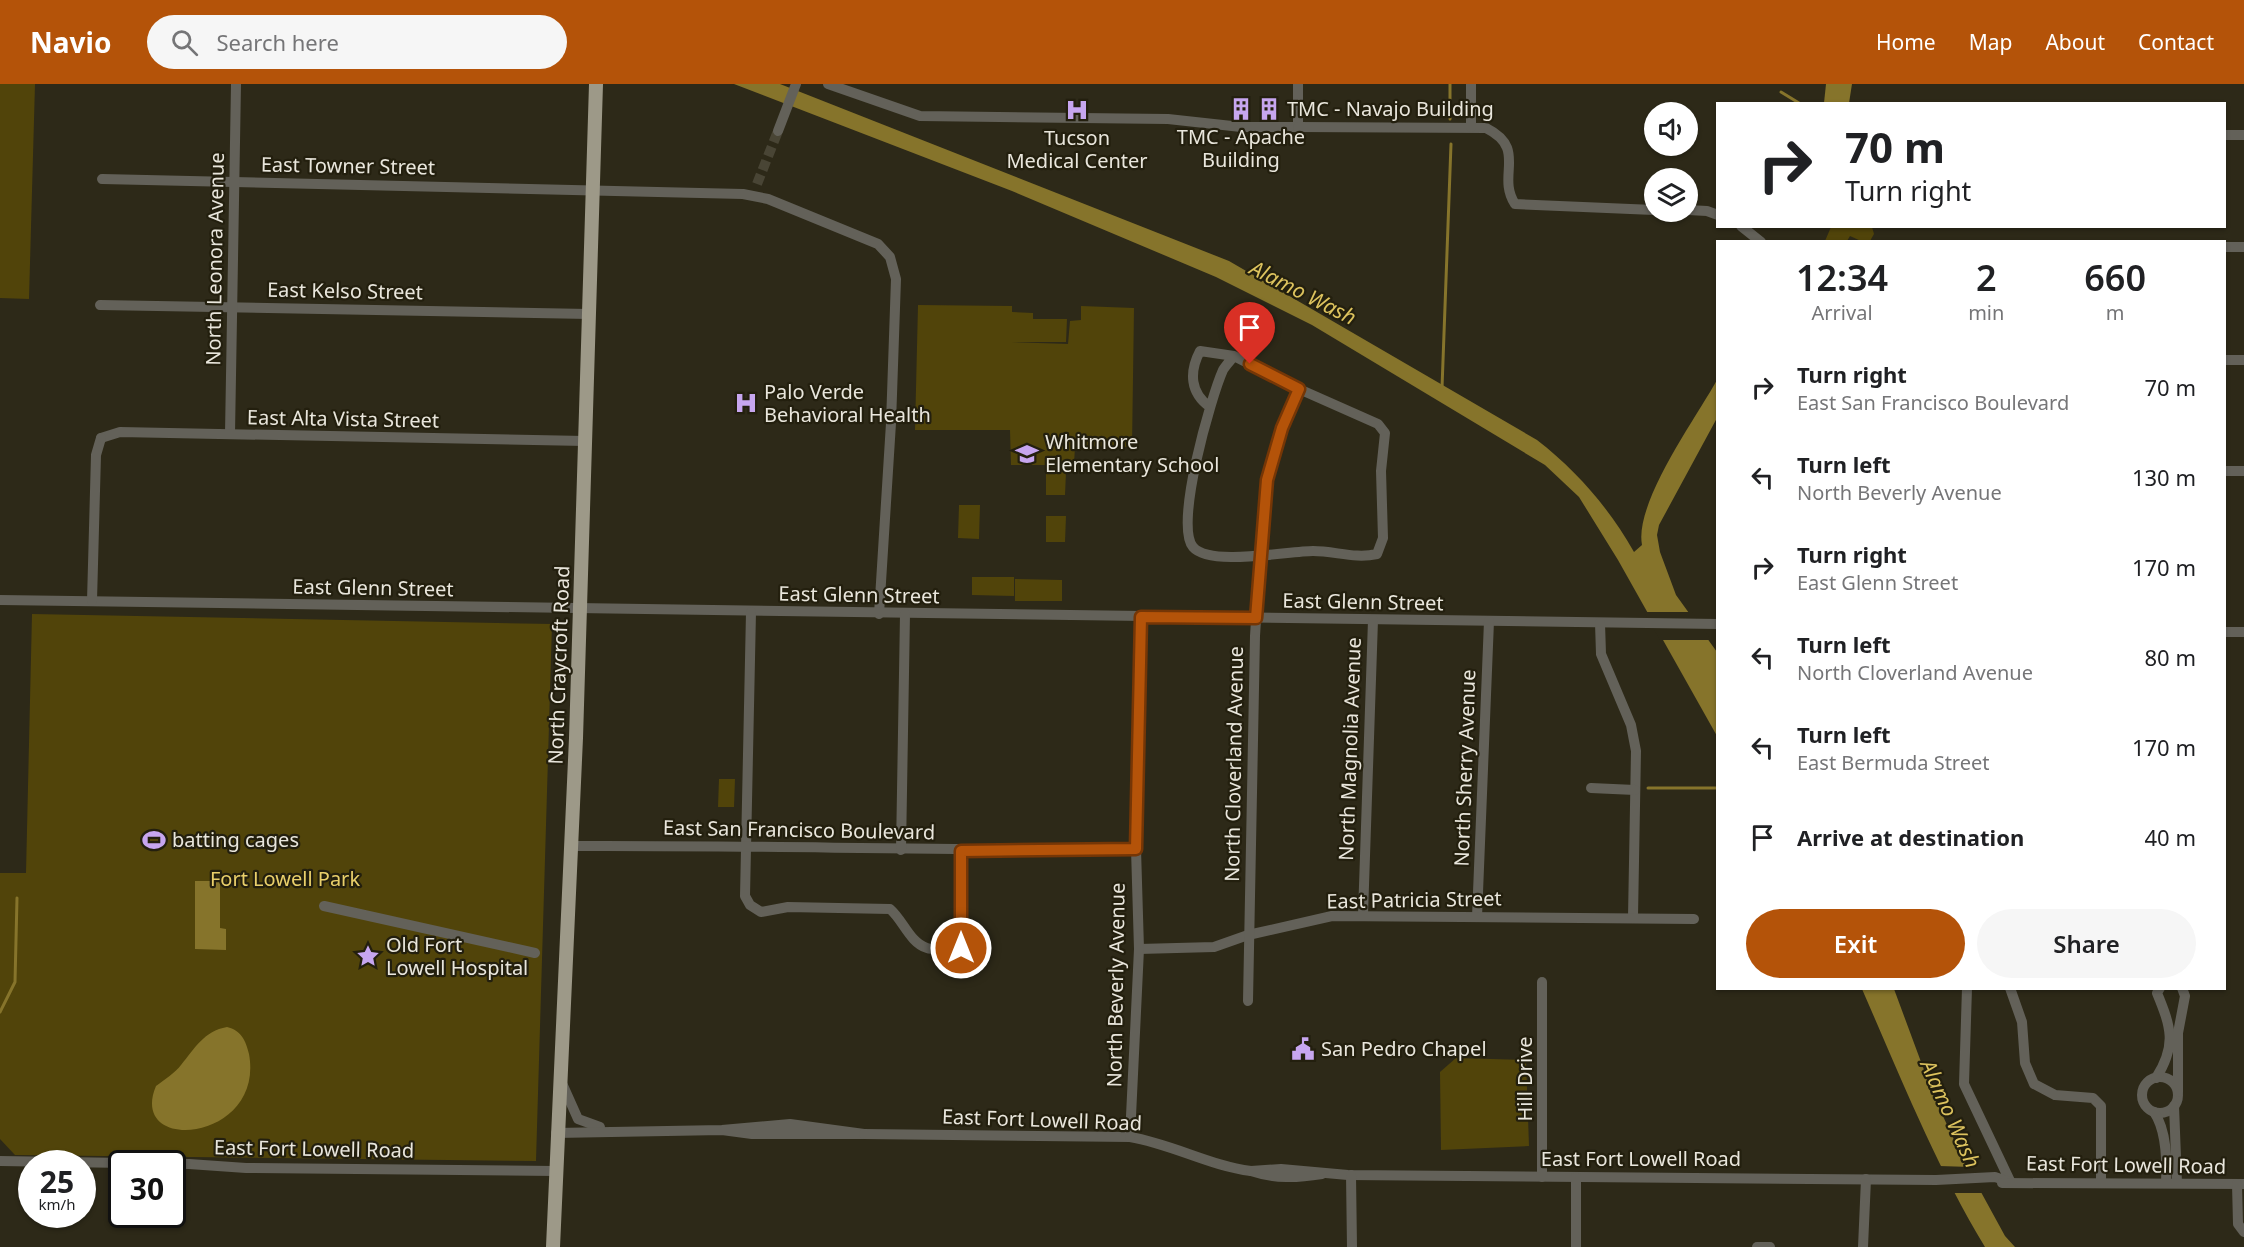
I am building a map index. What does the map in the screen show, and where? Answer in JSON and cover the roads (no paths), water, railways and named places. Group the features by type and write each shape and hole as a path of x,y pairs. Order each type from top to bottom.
{"main road":[{"name":"North Craycroft Road","path":"553,1247 556,1133 580,610 596,84"}],"street":[{"name":"North Leonora Avenue","path":"230,435 236,84"},
{"path":"778,131 796,84"},
{"path":"828,84 920,116 1168,119 1241,127 1486,128 1502,136 1509,150 1509,195 1515,204 1644,210"},
{"path":"1298,84 1298,127"},
{"path":"1471,127 1472,84"},
{"path":"2226,135 2244,135"},
{"name":"East Towner Street","path":"102,179 732,193 768,199 878,244 890,257 896,279 891,423 879,614"},
{"path":"752,196 757,184"},
{"path":"1698,211 1716,214"},
{"path":"1744,228 1758,240"},
{"path":"2226,247 2244,247"},
{"name":"East Kelso Street","path":"99,305 589,314"},
{"path":"1210,407 1198,399 1193,387 1193,364 1200,351 1234,356 1299,389 1378,424 1384,433 1381,471 1383,538 1377,554 1363,557 1311,551 1259,555 1207,555 1193,548 1187,537 1187,516 1200,441 1224,368 1234,356"},
{"path":"2226,360 2244,360"},
{"name":"North Cloverland Avenue","path":"1248,1001 1259,555 1267,480 1282,428 1299,389"},
{"name":"East Alta Vista Street","path":"92,601 98,434 120,432 585,441"},
{"path":"2226,471 2244,471"},
{"name":"East Glenn Street","path":"0,600 580,610 1716,624"},
{"path":"751,612 745,846 745,896 750,905 761,912 788,907 890,909 901,919 915,942 927,948 961,948 961,851"},
{"path":"901,850 905,614"},
{"name":"North Beverly Avenue","path":"1130,1137 1139,949 1136,849 1141,617"},
{"name":"North Magnolia Avenue","path":"1363,915 1373,620"},
{"name":"North Sherry Avenue","path":"1477,917 1489,621"},
{"path":"1600,623 1601,654 1630,725 1636,751 1633,917"},
{"path":"2226,632 2244,632"},
{"path":"1591,788 1635,790"},
{"name":"East San Francisco Boulevard","path":"570,846 745,846 961,851 1136,849"},
{"path":"324,906 535,953"},
{"name":"East Patricia Street","path":"1139,949 1214,946 1248,935 1332,916 1694,919"},
{"name":"Hill Drive","path":"1542,982 1542,1177"},
{"path":"1967,990 1964,1084 2009,1181"},
{"path":"2011,990 2022,1022 2025,1063 2034,1084 2055,1095 2093,1098 2101,1106 2101,1182"},
{"path":"2159,990 2157,993 2168,1019 2171,1039 2156,1078 2147,1083 2142,1094 2145,1105 2154,1112 2158,1119 2172,1183"},
{"path":"2172,1183 2175,1106 2178,1093 2178,1033 2185,996 2183,990"},
{"path":"559,1076 578,1119 588,1125 618,1131"},
{"path":"2156,1078 2170,1081 2178,1093"},
{"path":"2154,1112 2166,1112 2175,1106"},
{"name":"East Fort Lowell Road","path":"556,1133 722,1130 752,1134 1130,1137 1153,1141 1215,1162 1251,1171 1281,1169 1351,1175 2240,1184"},
{"name":"East Fort Lowell Road","path":"0,1161 189,1164 246,1168 555,1171"},
{"path":"1351,1175 1352,1247"},
{"path":"1576,1177 1576,1247"},
{"path":"1863,1247 1866,1179"},
{"path":"2240,1184 2238,1224 2244,1232"},
{"path":"1757,1247 1770,1247"}],"waterway":[{"path":"1450,84 1450,119"},
{"path":"1781,92 1797,102"},
{"path":"1442,388 1451,144"},
{"path":"1648,788 1716,788"},
{"path":"0,1012 15,982 17,898"}],"tunnel":[{"path":"757,184 778,131"}],"place":[{"name":"TMC - Apache Building","path":"1241,109"},
{"name":"TMC - Navajo Building","path":"1269,109"},
{"name":"Tucson Medical Center","path":"1077,110"},
{"name":"Palo Verde Behavioral Health","path":"746,403"},
{"name":"Whitmore Elementary School","path":"1027,454"},
{"name":"batting cages","path":"154,840"},
{"name":"Old Fort Lowell Hospital","path":"368,956"},
{"name":"San Pedro Chapel","path":"1303,1049"}],"water label":[{"name":"Alamo Wash","path":"1303,293"},
{"name":"Alamo Wash","path":"1950,1114"}],"park label":[{"name":"Fort Lowell Park","path":"285,879"}]}
